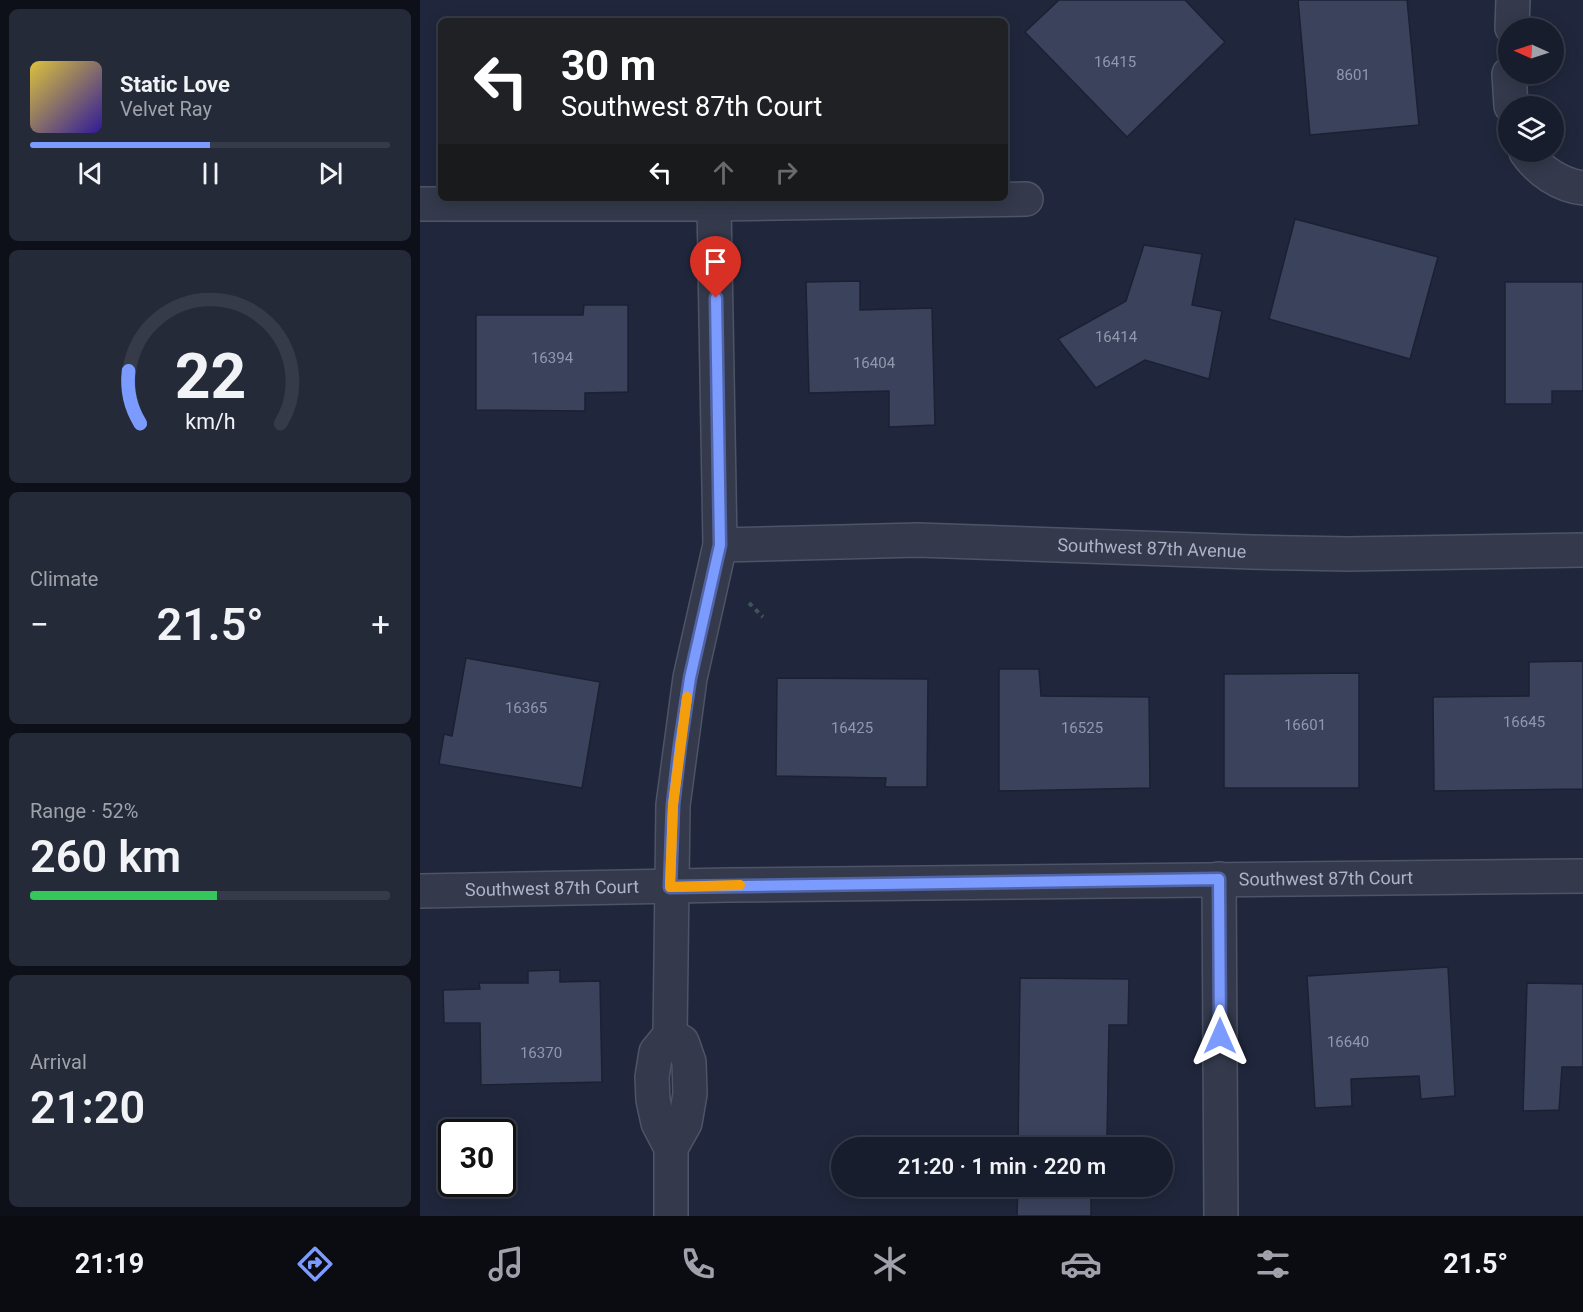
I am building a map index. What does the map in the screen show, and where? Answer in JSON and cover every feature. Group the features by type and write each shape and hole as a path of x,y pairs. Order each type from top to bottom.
{"street":[{"path":"1512,18 1513,0"},
{"path":"1533,162 1548,176 1583,188"},
{"path":"1008,199 1026,199"},
{"path":"420,204 714,204 901,201"},
{"path":"671,1216 671,1148 658,1123 653,1100 652,1077 656,1052 670,1035 670,887 673,805 680,745 690,678 720,545 714,204"},
{"name":"Southwest 87th Avenue","path":"720,545 918,540 1294,553 1583,550"},
{"name":"Southwest 87th Court","path":"420,891 1583,876"},
{"path":"1219,879 1221,1216"}],"path":[{"path":"749,603 763,617"}],"building":[{"path":"1059,0 1185,0 1225,42 1127,137 1025,32"},
{"path":"1298,0 1407,0 1419,125 1310,135"},
{"path":"1295,219 1438,257 1410,359 1269,319"},
{"path":"1144,245 1202,254 1192,305 1222,311 1209,379 1145,360 1096,388 1058,339 1126,301"},
{"path":"860,281 860,310 932,308 935,425 889,427 889,391 809,393 806,282"},
{"path":"1505,282 1583,282 1583,391 1552,391 1552,404 1505,404"},
{"path":"584,305 628,305 628,392 585,393 585,411 476,410 476,315 583,315"},
{"path":"466,658 600,682 582,788 439,764 444,734 452,736"},
{"path":"1583,661 1583,789 1434,791 1433,697 1529,696 1529,662"},
{"path":"999,669 1039,669 1041,696 1149,697 1150,788 999,791"},
{"path":"1359,673 1359,788 1224,788 1224,674"},
{"path":"777,678 928,679 927,787 885,787 886,778 776,776"},
{"path":"1448,967 1455,1096 1421,1099 1419,1076 1351,1079 1352,1106 1315,1108 1307,976"},
{"path":"560,970 560,982 600,981 602,1082 481,1085 480,1023 444,1023 443,990 480,989 479,983 528,983 528,971"},
{"path":"1020,978 1129,979 1128,1025 1109,1025 1107,1137 1018,1137"},
{"path":"1527,983 1583,984 1583,1067 1562,1067 1559,1110 1523,1111"},
{"path":"1018,1197 1091,1197 1091,1216 1017,1216"}],"slow traffic":[{"path":"687,697 673,805 670,887 740,885"}],"route":[{"path":"716,298 720,545 690,678 680,745 673,805 670,887 1219,879 1220,1036"}]}
